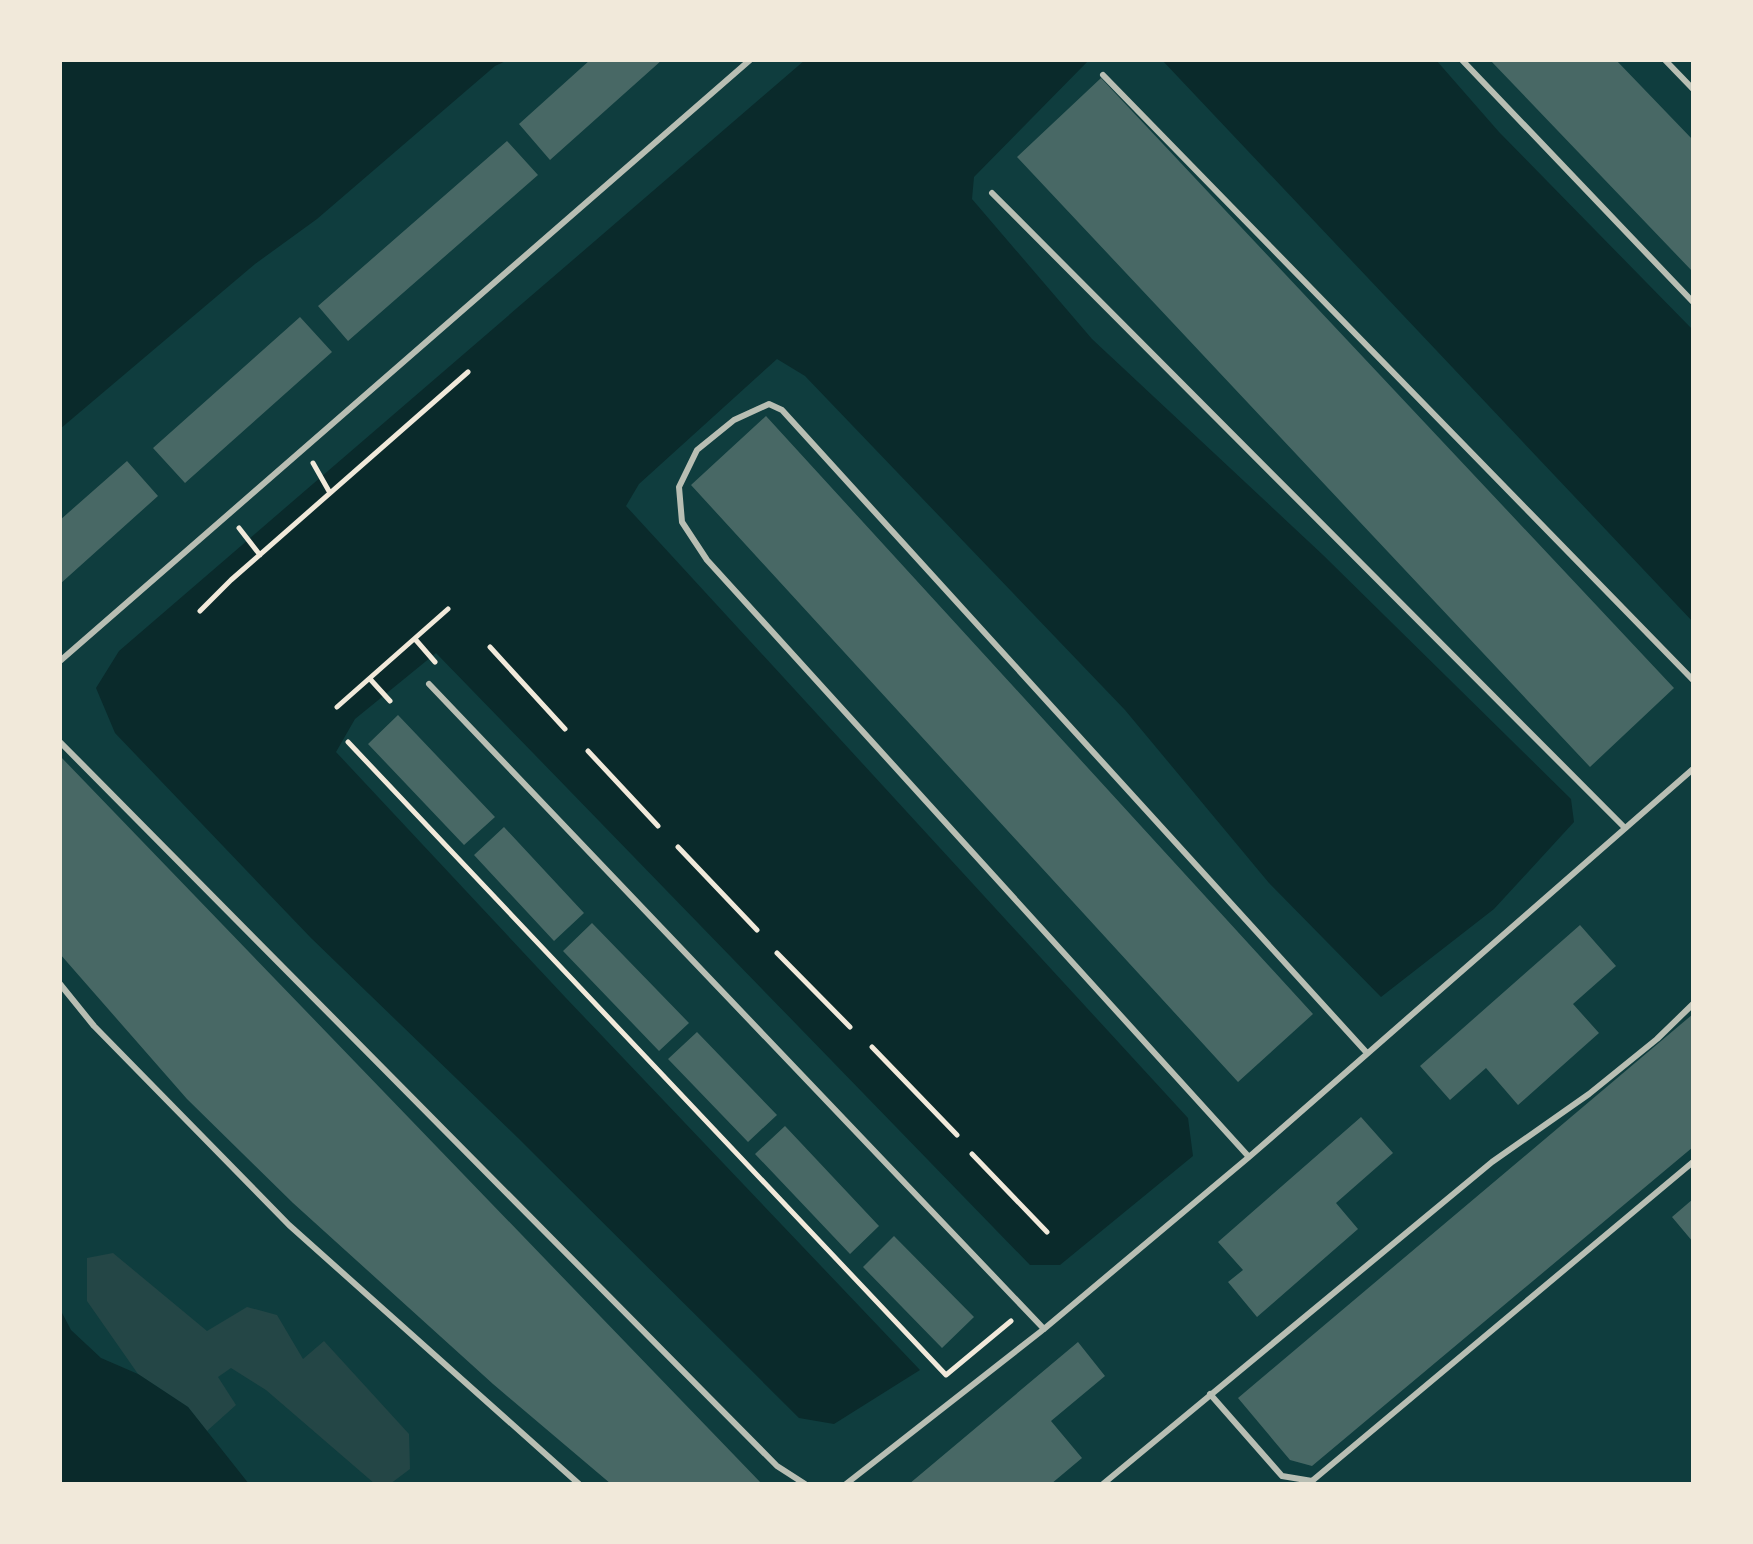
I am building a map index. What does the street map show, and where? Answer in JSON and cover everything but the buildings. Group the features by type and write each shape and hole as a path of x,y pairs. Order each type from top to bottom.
{"lane":[{"path":"60,661 750,60"},
{"path":"1462,60 1693,302"},
{"path":"1665,60 1693,89"},
{"path":"1103,75 1693,680"},
{"path":"992,193 1624,827"},
{"path":"1249,1157 707,560 682,522 679,487 697,450 734,420 769,404 782,410 1367,1053"},
{"path":"429,684 1044,1329"},
{"path":"60,742 777,1466 805,1484"},
{"path":"846,1484 1044,1329 1249,1157 1693,769"},
{"path":"60,984 94,1026 289,1225 579,1484"},
{"path":"1103,1484 1492,1162 1589,1094 1657,1039 1693,1004"},
{"path":"1210,1394 1282,1476 1312,1481 1693,1162"}],"path":[{"path":"200,611 468,372"},
{"path":"313,463 330,493"},
{"path":"239,528 260,555"},
{"path":"337,707 448,609"},
{"path":"415,639 435,662"},
{"path":"490,647 565,729"},
{"path":"370,679 390,701"},
{"path":"348,742 946,1375 1025,1309"},
{"path":"588,751 658,826"},
{"path":"678,847 757,930"},
{"path":"777,953 850,1027"},
{"path":"872,1047 957,1135"},
{"path":"972,1154 1047,1232"}],"shaded area":[{"path":"60,60 508,60 495,66 317,219 255,264 60,429"},
{"path":"805,60 1089,60 974,177 972,199 1092,339 1323,555 1571,799 1574,822 1494,909 1381,997 1269,883 1125,710 805,376 777,359 639,484 626,506 1188,1118 1193,1156 1060,1265 1030,1265 436,653 355,719 336,752 920,1370 834,1424 799,1418 517,1137 311,938 115,733 96,688 119,651"},
{"path":"1162,60 1436,60 1499,132 1693,330 1693,622"},
{"path":"113,1253 207,1331 247,1307 277,1315 303,1359 324,1341 409,1434 410,1469 390,1484 375,1484 266,1390 231,1368 218,1377 236,1405 207,1431 188,1407 138,1374 87,1301 87,1258"},
{"path":"60,1309 71,1330 101,1358 138,1374 188,1407 249,1484 60,1484"}]}
